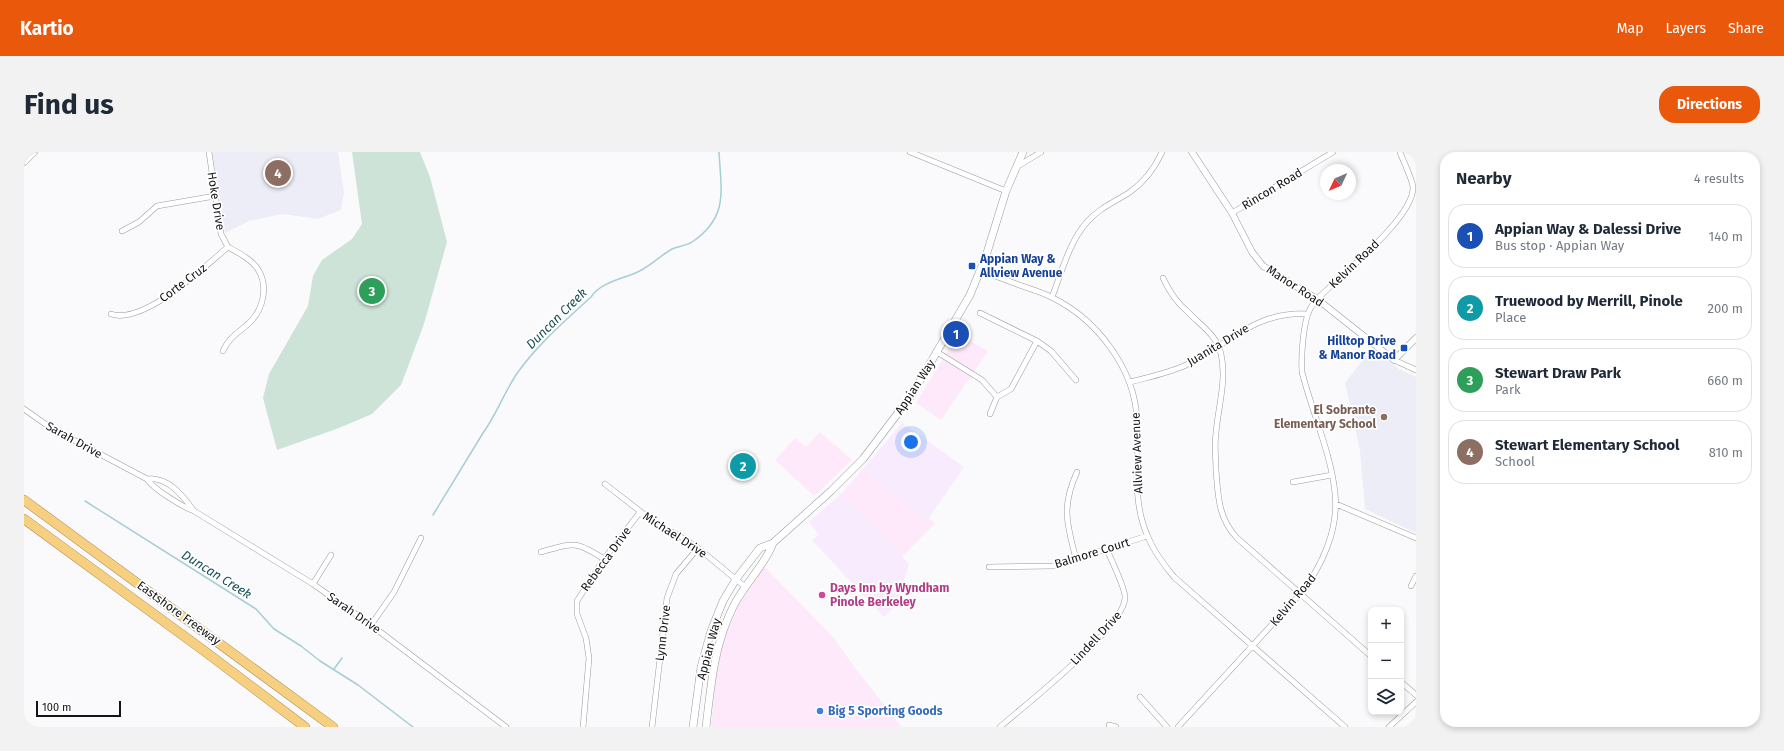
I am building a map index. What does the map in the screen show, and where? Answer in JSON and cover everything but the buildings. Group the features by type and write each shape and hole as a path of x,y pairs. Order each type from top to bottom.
{"highway":[{"name":"Eastshore Freeway","path":"24,500 333,727"},
{"name":"Eastshore Freeway","path":"24,519 203,650 305,727"}],"main road":[{"name":"Appian Way","path":"693,727 701,666 711,631 723,601 736,579 760,548 773,543 831,491 863,459 911,396 970,296 980,272 1006,191 1023,152"},
{"name":"Appian Way","path":"706,727 710,682 718,644 726,623 744,586 770,554 773,543"}],"street":[{"path":"24,163 35,152"},
{"name":"Hoke Drive","path":"209,152 220,234 228,247"},
{"path":"910,152 1006,191"},
{"path":"1017,167 1041,152"},
{"path":"1052,297 1075,238 1087,222 1105,206 1130,192 1144,180 1156,165 1162,152"},
{"name":"Manor Road","path":"1192,152 1232,213 1252,252 1263,266 1317,299 1394,360 1416,370"},
{"name":"Rincon Road","path":"1232,213 1332,152"},
{"name":"Kelvin Road","path":"1178,727 1300,594 1317,572 1322,561 1331,534 1336,504 1332,475 1302,372 1307,314 1317,299 1391,228 1408,204 1414,187 1400,152"},
{"path":"122,231 138,222 157,206 215,196"},
{"path":"223,351 227,342 251,320 259,309 264,295 263,284 259,271 245,257 228,247"},
{"name":"Corte Cruz","path":"112,314 120,317 136,312 164,299 228,247"},
{"name":"Allview Avenue","path":"980,272 1052,297 1080,317 1096,332 1121,363 1130,382 1137,420 1137,488 1140,512 1147,536 1158,556 1174,577 1345,727"},
{"path":"1163,278 1167,287 1177,301 1214,337 1218,344 1223,369 1215,444 1218,502 1220,511 1230,530 1368,653"},
{"path":"980,313 1037,341 1051,352 1076,380"},
{"name":"Juanita Drive","path":"1130,382 1184,365 1206,354 1218,344 1258,322 1293,314 1307,314"},
{"path":"1394,360 1416,338"},
{"path":"990,414 997,397 1011,389 1037,341"},
{"path":"937,352 982,380 997,397"},
{"name":"Sarah Drive","path":"24,409 50,428 148,479 156,478 166,483 184,497 194,511"},
{"path":"1076,559 1067,525 1066,502 1068,490 1077,472"},
{"path":"1293,482 1332,475"},
{"name":"Sarah Drive","path":"148,479 151,486 313,584 371,625 506,727"},
{"name":"Michael Drive","path":"605,484 659,526 678,534 698,548 744,586"},
{"path":"1336,504 1416,538"},
{"name":"Rebecca Drive","path":"582,727 589,658 586,638 577,614 577,602 604,560 640,512"},
{"name":"Balmore Court","path":"989,567 1053,566 1147,536"},
{"path":"371,625 394,592 421,538"},
{"path":"541,552 570,544 584,547 604,560"},
{"name":"Lynn Drive","path":"652,727 667,598 676,574 698,548"},
{"name":"Lindell Drive","path":"1000,727 1040,693 1098,638 1123,608 1126,597 1107,550"},
{"path":"313,584 331,555"},
{"path":"1411,586 1416,576"},
{"path":"1404,685 1416,695"},
{"path":"1140,697 1167,727"},
{"path":"1389,727 1416,702"},
{"path":"1110,725 1116,727"}],"shaded area":[{"path":"212,152 338,152 344,193 341,210 318,219 282,214 249,221 225,233"},
{"path":"958,334 988,351 941,420 916,403"},
{"name":"El Sobrante Elementary School","path":"1371,349 1399,369 1416,377 1416,533 1365,509 1360,451 1345,383"},
{"path":"902,423 964,467 928,519 880,484 864,468"},
{"path":"820,432 852,460 814,496 775,460 795,438 806,447"},
{"path":"864,468 880,484 935,523 902,557 841,494"},
{"path":"841,494 909,564 896,605 884,617 812,540 819,535 809,522"},
{"path":"764,566 834,638 855,668 902,727 711,727 717,666 727,631 740,602"}],"green space":[{"path":"352,152 420,152 430,177 447,242 424,324 401,385 372,414 339,428 277,450 263,398 269,374 308,306 313,276 322,260 352,239 362,224"}],"waterway":[{"name":"Duncan Creek","path":"433,515 518,372 543,342 604,285 638,272 672,249 692,242 704,233 712,223 720,202 721,179 719,152"},
{"name":"Duncan Creek","path":"85,501 256,609 274,629 358,685 413,727"},
{"name":"Duncan Creek","path":"334,669 342,658"}],"place":[{"name":"Stewart Elementary School","path":"278,173"},
{"name":"Appian Way & Allview Avenue","path":"972,266"},
{"name":"Stewart Draw Park","path":"372,291"},
{"name":"Appian Way & Dalessi Drive","path":"956,334"},
{"name":"Hilltop Drive & Manor Road","path":"1404,348"},
{"name":"El Sobrante Elementary School","path":"1384,417"},
{"name":"Truewood by Merrill, Pinole","path":"743,466"},
{"name":"Days Inn by Wyndham Pinole Berkeley","path":"822,595"},
{"name":"Big 5 Sporting Goods","path":"820,711"}]}
